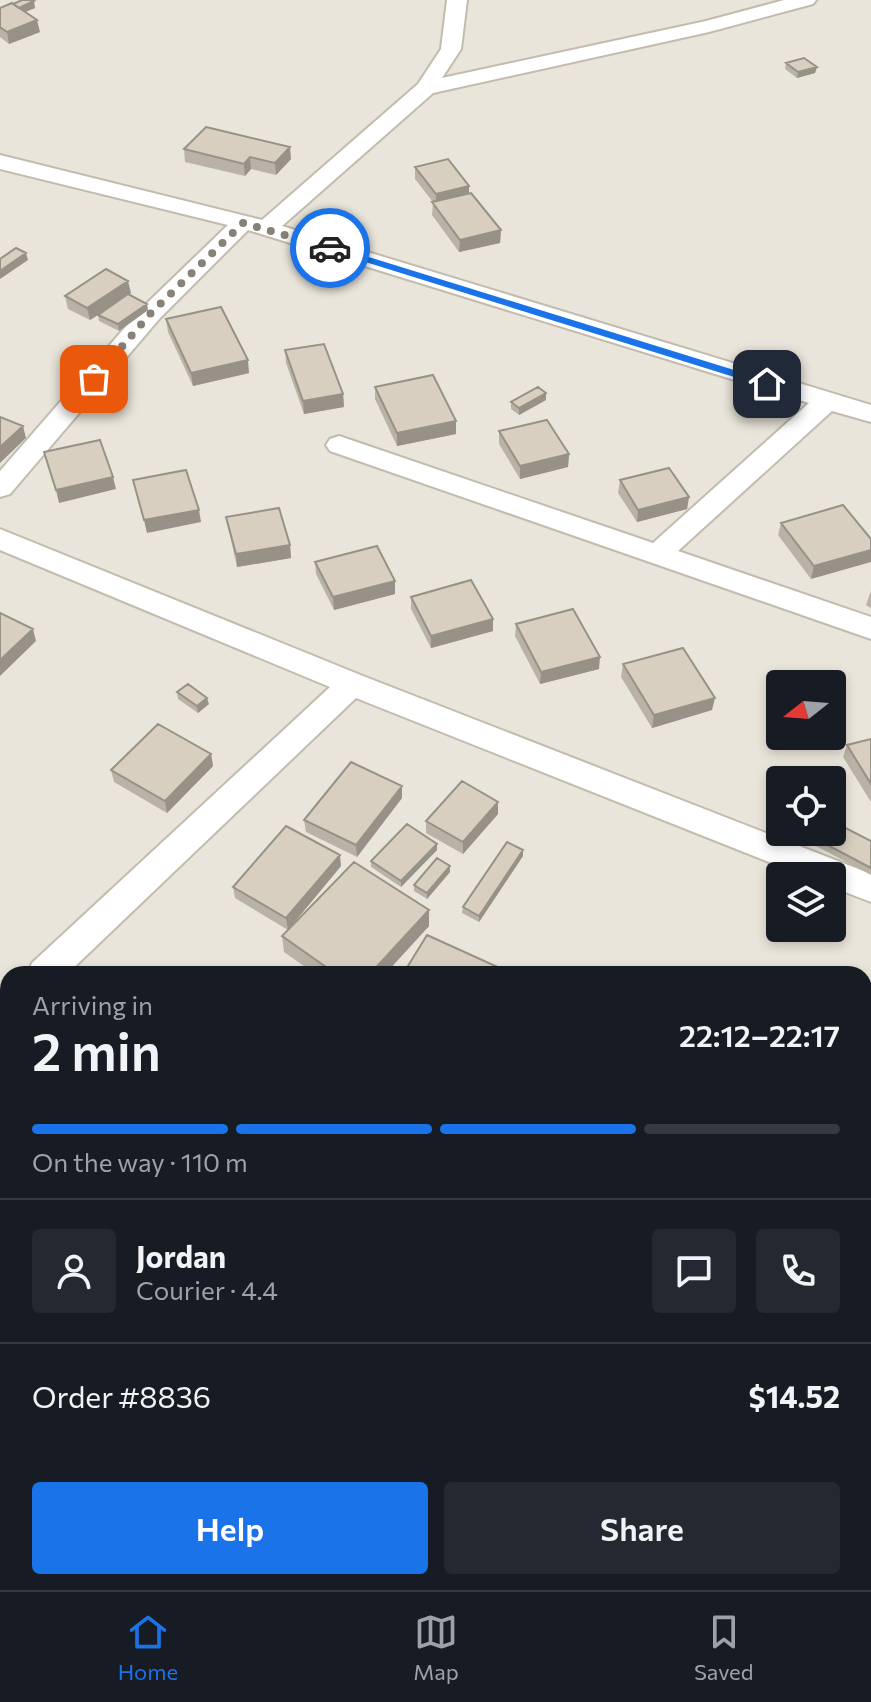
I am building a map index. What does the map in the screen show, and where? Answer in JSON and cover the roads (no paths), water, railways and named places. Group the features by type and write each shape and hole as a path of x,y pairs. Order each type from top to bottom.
{"street":[{"path":"0,488 151,313 426,88 451,49 457,0"},
{"path":"426,88 709,26 806,0"},
{"path":"0,162 255,225 871,414"},
{"path":"659,553 826,402"},
{"path":"339,445 871,628"},
{"path":"0,539 352,684 871,888"},
{"path":"52,966 352,684"}]}
